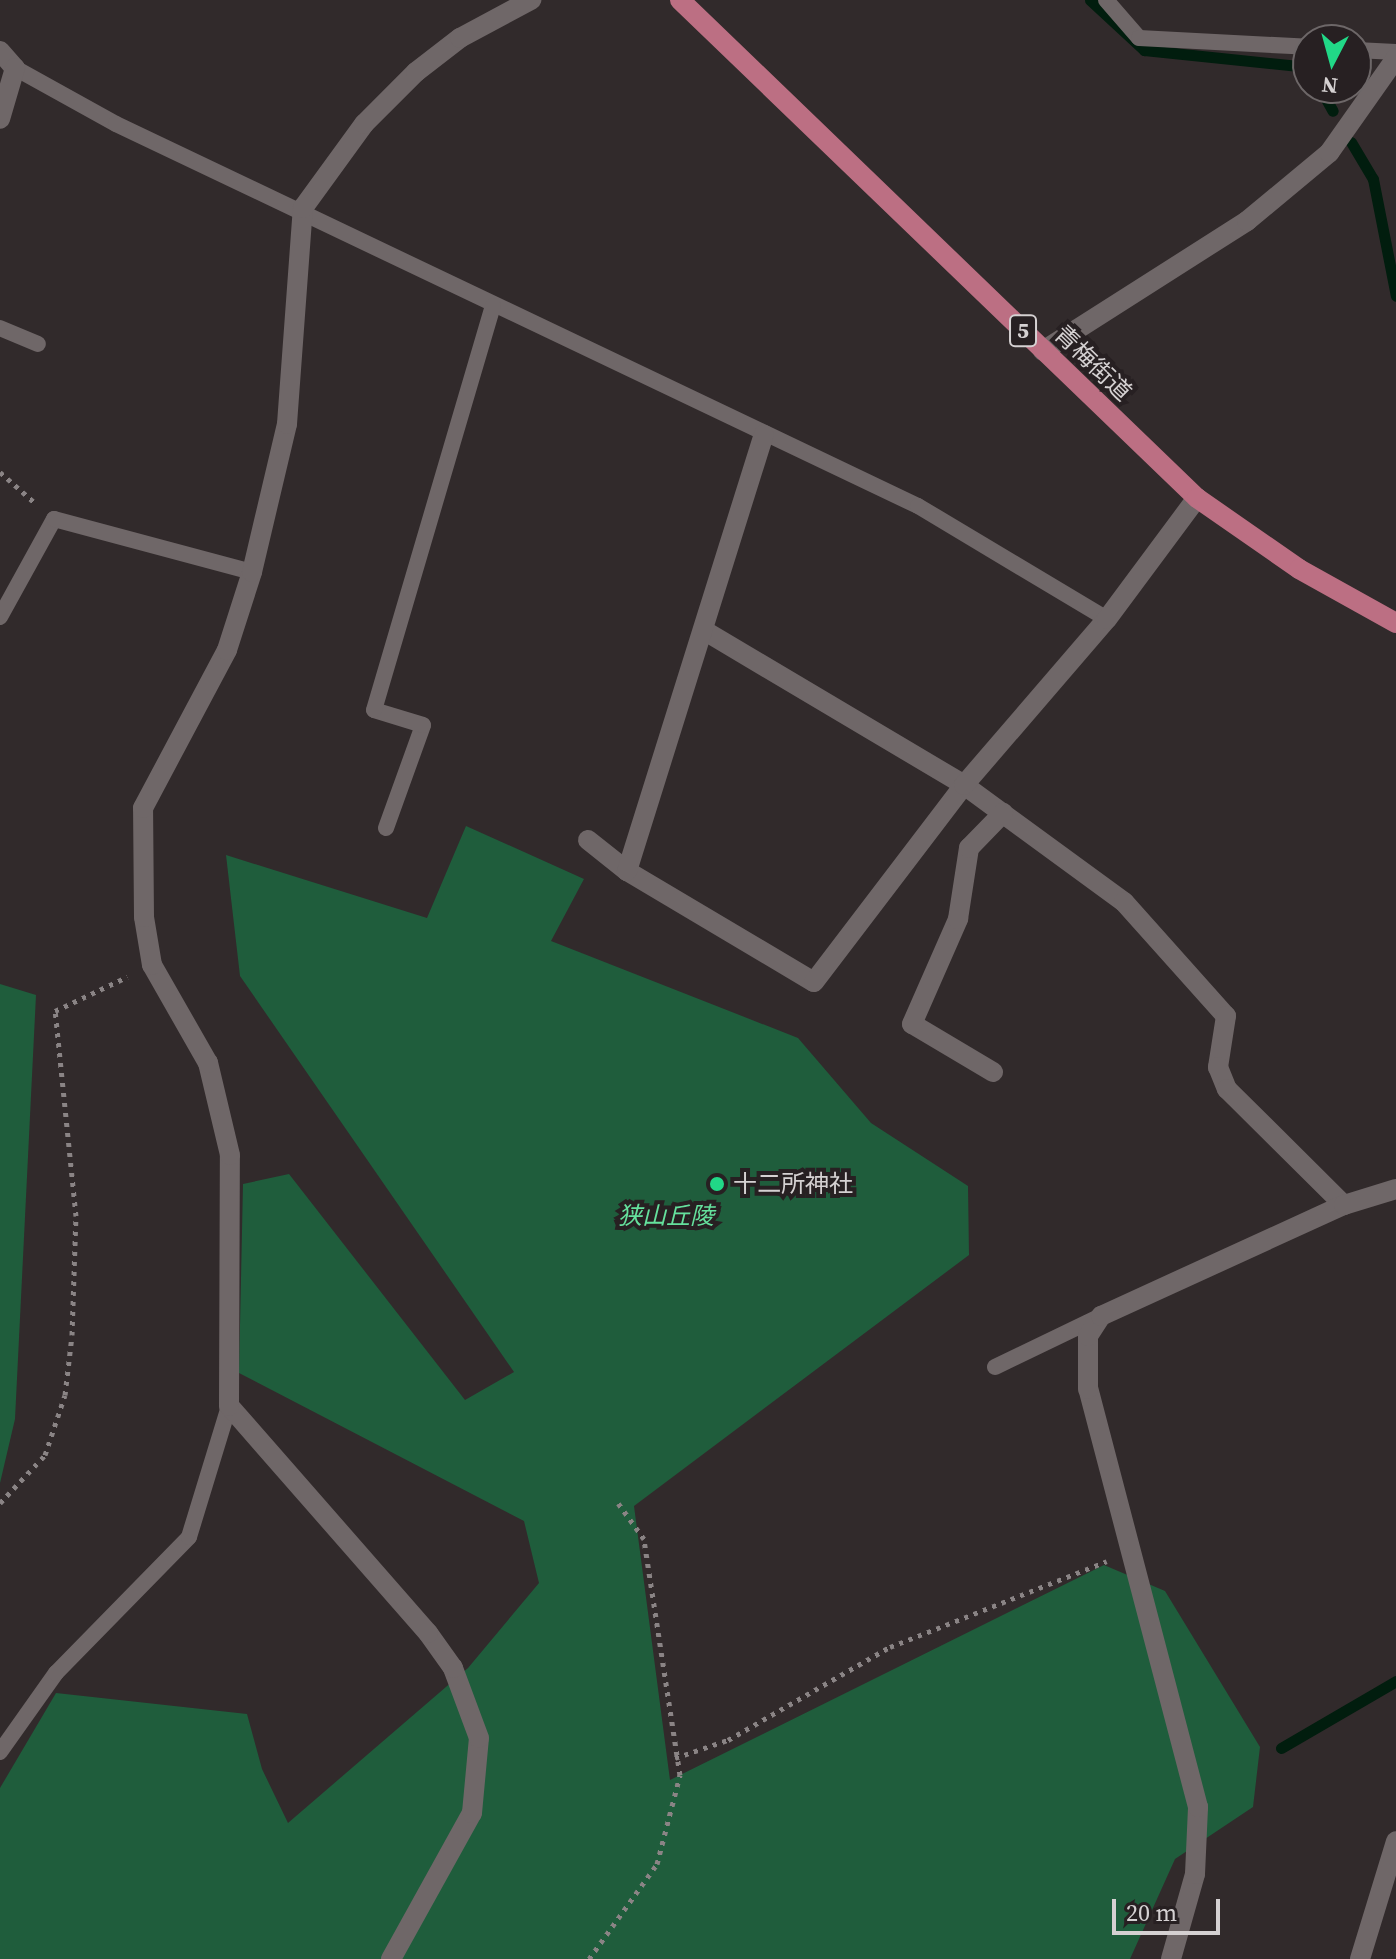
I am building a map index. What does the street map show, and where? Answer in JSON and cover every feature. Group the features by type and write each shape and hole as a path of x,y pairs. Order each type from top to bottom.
{"main road":[{"name":"青梅街道","path":"680,0 1197,498 1299,569 1396,623"}],"street":[{"path":"391,1959 472,1813 479,1738 453,1668 428,1633 229,1406 230,1155 208,1063 152,965 144,917 143,808 227,650 252,572 287,424 303,208 364,124 416,72 460,38 531,0"},
{"path":"0,51 15,68 0,119"},
{"path":"1043,351 1204,251 1271,202 1329,153 1396,58"},
{"path":"627,871 705,631 764,435"},
{"path":"588,840 627,871 814,982 964,785 1107,619 1197,498"},
{"path":"705,631 964,785 1124,902 1226,1016 1218,1067 1227,1089 1344,1205"},
{"path":"993,1072 912,1024 958,919 969,848 1003,813"},
{"path":"1171,1959 1195,1874 1198,1807 1127,1553 1088,1389 1088,1336 1101,1316 1344,1205 1396,1189"},
{"path":"1360,1959 1396,1841"}],"lane":[{"path":"1106,0 1139,38 1292,46"},
{"path":"1372,51 1396,52"},
{"path":"15,68 116,124 303,208 493,306 918,506 1107,619"},
{"path":"386,828 423,725 374,710 493,306"},
{"path":"0,328 38,344"},
{"path":"0,617 54,519 252,572"},
{"path":"995,1367 1101,1316"},
{"path":"0,1752 56,1673 189,1537 229,1406"}],"path":[{"path":"0,472 54,519"},
{"path":"0,1503 45,1455 65,1395 72,1335 76,1216 55,1011 152,965"},
{"path":"589,1959 657,1864 680,1775 644,1539 618,1503"},
{"path":"675,1758 728,1740 890,1647 1127,1553"}],"green space":[{"name":"狭山丘陵","path":"466,826 584,879 551,941 798,1038 871,1123 968,1186 969,1255 634,1506 670,1780 1104,1565 1165,1591 1260,1747 1253,1807 1175,1859 1130,1959 0,1959 0,1788 56,1693 247,1714 262,1769 288,1823 468,1668 539,1583 524,1521 239,1373 243,1184 289,1174 465,1400 514,1372 240,976 226,855 427,918"},
{"path":"0,984 36,995 15,1419 0,1483"}],"waterway":[{"path":"1090,0 1144,50 1292,65"},
{"path":"1329,104 1333,111"},
{"path":"1351,142 1373,179 1396,296"},
{"path":"1281,1748 1396,1681"}],"place":[{"name":"十二所神社","path":"717,1184"}]}
